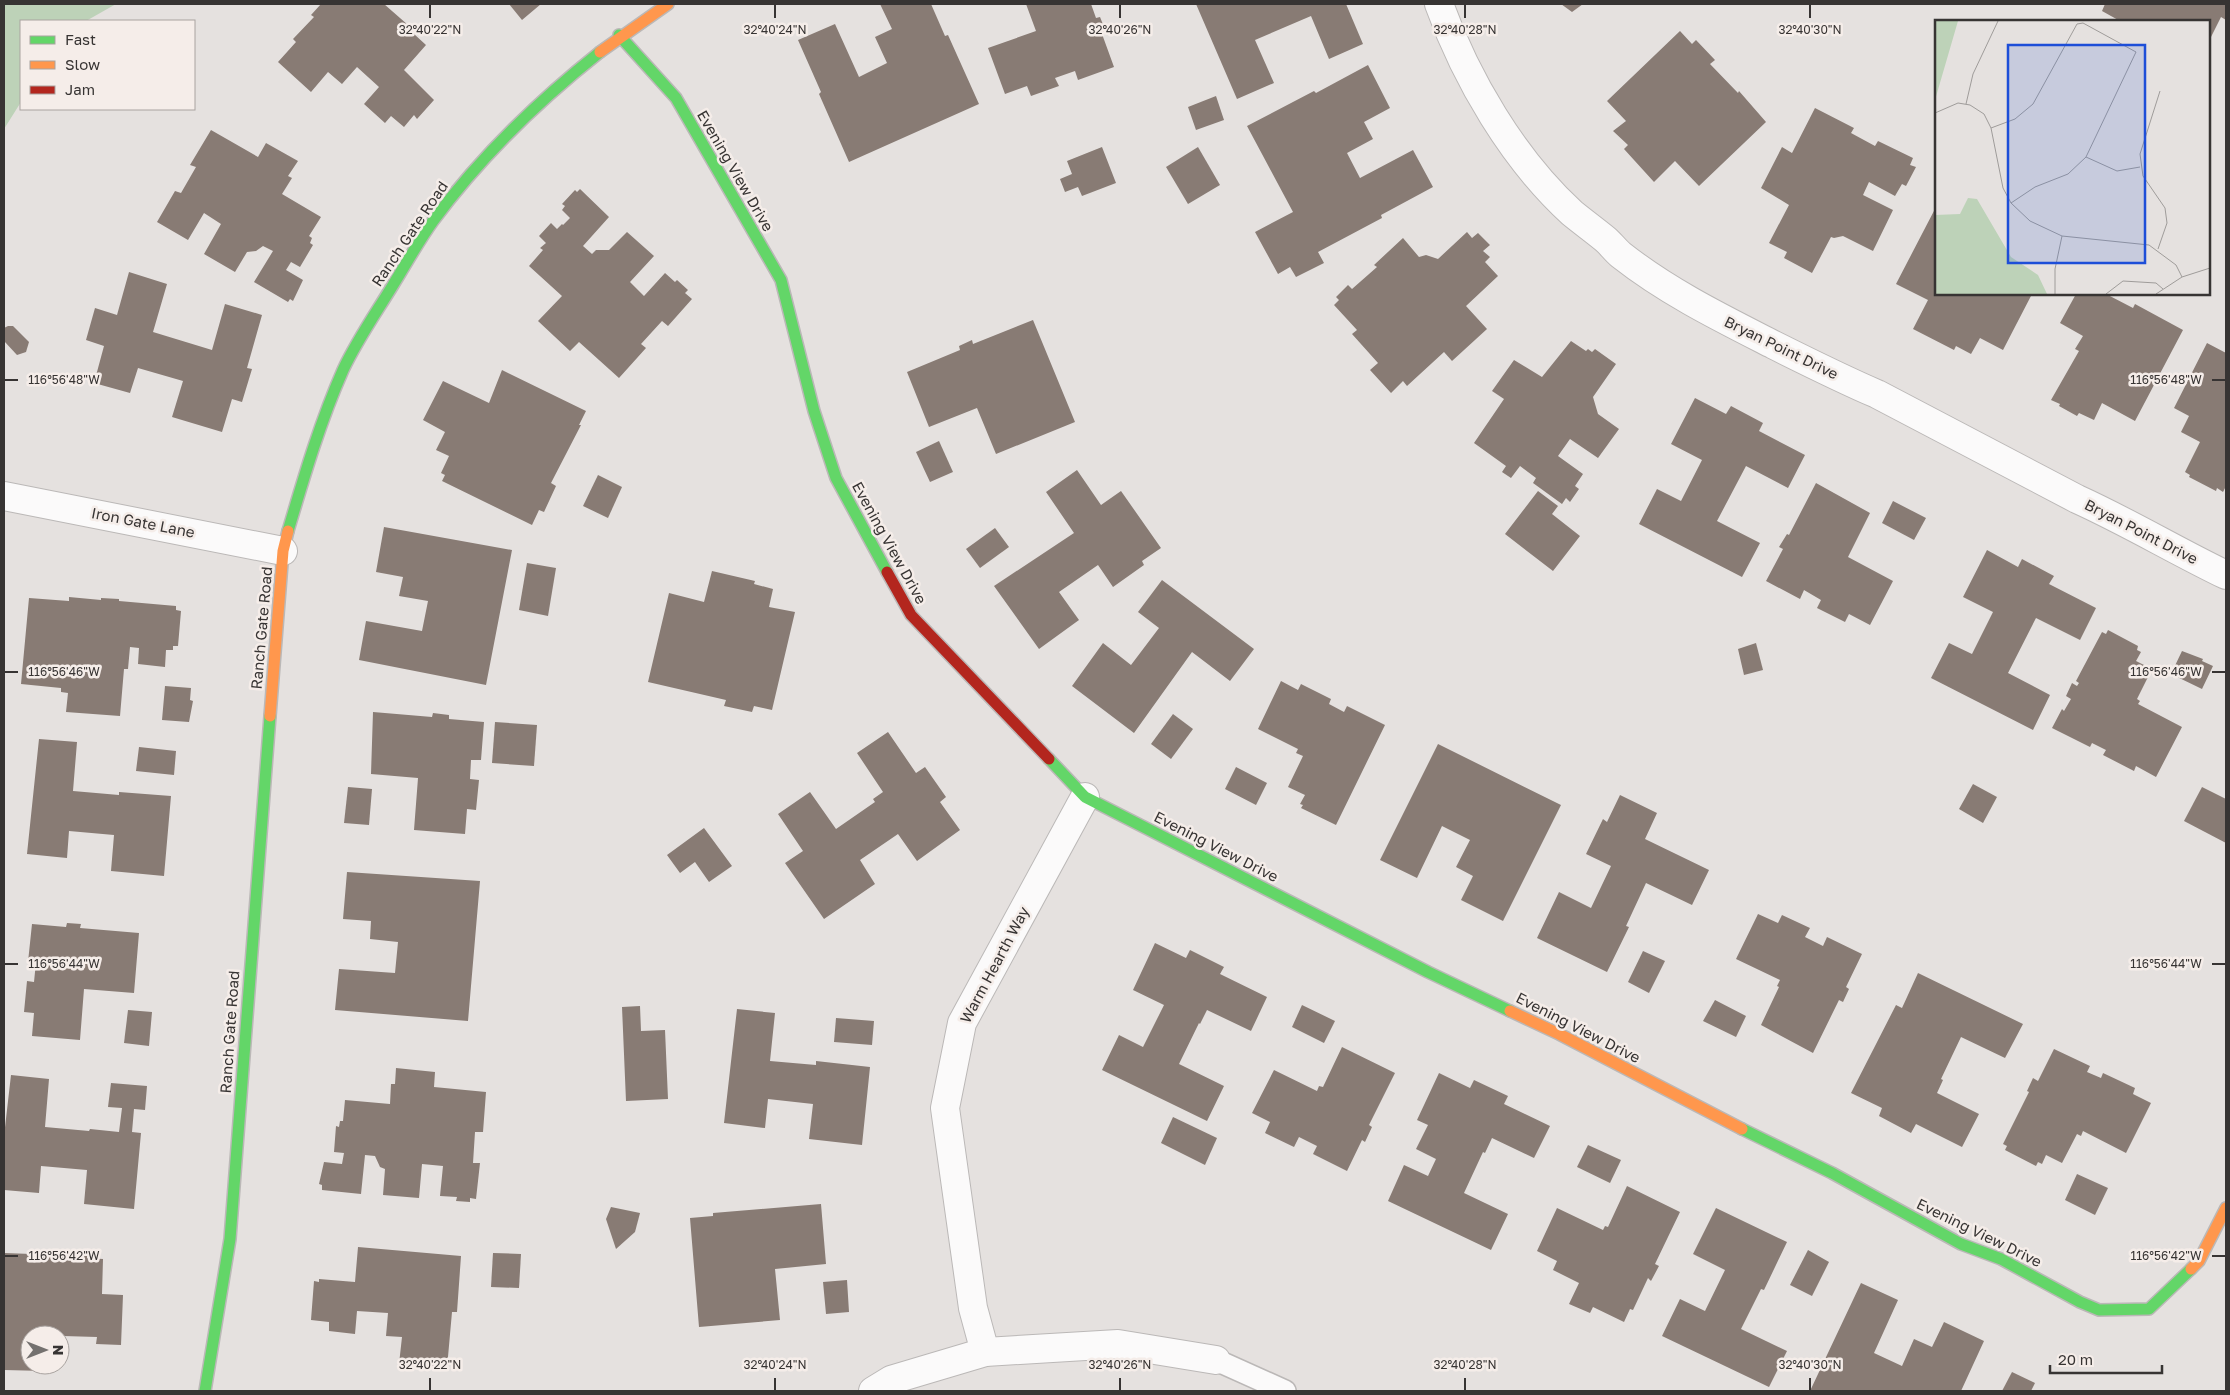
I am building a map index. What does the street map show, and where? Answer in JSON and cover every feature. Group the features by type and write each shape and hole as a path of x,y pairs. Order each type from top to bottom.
{"street":[{"name":"Ranch Gate Road","path":"205,1391 230,1239 283,551 301,485 340,378 366,329 419,244 464,183 511,130 564,80 619,35 668,4"},
{"name":"Bryan Point Drive","path":"1439,4 1448,29 1472,79 1501,126 1534,171 1572,212 1620,254 1672,290 1712,314 1877,394 2077,500 2110,514 2165,545 2226,575"},
{"name":"Evening View Drive","path":"619,35 676,98 781,280 814,411 836,478 911,614 1085,797 1428,972 1559,1034 1707,1112 1832,1173 1961,1244 2001,1259 2080,1302 2099,1310 2149,1309 2199,1261 2226,1208"},
{"name":"Iron Gate Lane","path":"4,496 283,551"},
{"name":"Warm Hearth Way","path":"985,1352 974,1308 946,1108 962,1023 1085,797"},
{"path":"873,1391 891,1380 985,1352 1118,1344 1216,1360"}],"lane":[{"path":"1216,1360 1285,1391"}],"green space":[{"path":"4,4 116,4 88,20 20,20 20,104 4,129"}],"building":[{"path":"321,4 384,4 416,32 414,34 426,45 404,70 434,100 417,119 414,115 404,127 391,116 385,123 364,104 379,87 357,67 342,84 328,72 311,92 278,62 296,42 293,39 314,17 311,15"},
{"path":"509,4 541,4 522,20"},
{"path":"880,4 931,4 945,36 948,35 979,104 849,162 798,40 835,24 859,77 887,63 875,37 892,29"},
{"path":"1026,4 1091,4 1096,18 1100,17 1106,32 1102,34 1114,67 1078,80 1075,71 1055,78 1059,86 1031,96 1027,86 1005,94 988,48 1036,31"},
{"path":"1196,4 1346,4 1363,44 1329,59 1311,16 1255,40 1274,83 1237,99"},
{"path":"1561,4 1583,4 1572,12"},
{"path":"2105,4 2226,4 2226,20 2221,17 2210,39 2210,20 2118,20 2102,11"},
{"path":"1680,31 1692,44 1696,40 1715,60 1710,64 1738,93 1739,91 1766,122 1699,186 1675,161 1654,182 1624,149 1628,145 1613,131 1626,121 1607,101"},
{"path":"1368,65 1390,108 1364,122 1373,139 1347,153 1360,178 1413,150 1433,187 1381,215 1382,218 1318,252 1324,263 1296,277 1290,267 1278,274 1255,232 1293,212 1247,126 1314,91 1316,93"},
{"path":"1216,96 1224,120 1196,130 1188,107"},
{"path":"1815,108 1854,128 1851,133 1875,146 1878,141 1913,158 1910,165 1916,167 1906,186 1902,184 1895,196 1869,182 1863,195 1893,210 1873,251 1843,236 1831,237 1812,273 1784,258 1787,252 1769,243 1789,205 1761,188 1782,147 1792,153"},
{"path":"211,130 258,157 266,143 298,161 288,176 292,178 282,194 321,217 309,236 312,238 310,243 313,245 300,267 291,262 286,270 303,280 293,301 290,299 288,302 254,282 273,251 263,246 256,251 247,252 235,272 204,254 221,224 204,213 188,240 157,222 175,191 181,193 196,167 190,165"},
{"path":"1102,147 1116,183 1082,196 1078,187 1065,192 1060,179 1072,174 1067,161"},
{"path":"1198,147 1220,185 1188,204 1166,167"},
{"path":"580,189 609,217 583,246 592,254 596,250 609,250 627,232 654,256 630,282 644,296 665,273 675,282 677,280 688,290 685,293 692,299 668,326 662,321 641,344 646,348 619,378 579,342 570,351 538,321 562,296 529,266 543,250 540,248 546,243 539,236 551,223 557,229 570,218 562,210 565,206 562,204 575,190 577,192"},
{"path":"1935,209 1935,295 2031,295 2003,350 1980,338 1971,354 1956,346 1954,350 1913,329 1928,300 1896,284"},
{"path":"1467,232 1472,238 1478,233 1490,245 1483,251 1490,257 1485,262 1498,276 1466,306 1487,329 1452,361 1444,352 1407,386 1403,381 1391,393 1370,370 1378,363 1352,334 1357,330 1334,305 1339,300 1336,297 1348,285 1352,289 1377,267 1374,265 1403,238 1419,257 1426,255 1438,259"},
{"path":"129,272 167,284 153,332 212,350 225,304 262,315 247,368 252,369 242,402 232,399 222,432 172,417 183,381 138,368 130,393 94,383 104,346 86,340 95,308 117,315"},
{"path":"2075,295 2108,295 2133,308 2135,304 2183,330 2135,421 2102,403 2094,420 2079,413 2077,416 2051,400 2079,351 2075,349 2083,336 2060,323"},
{"path":"1033,320 1075,422 996,454 977,408 929,427 907,372 960,350 959,346 972,340 973,344"},
{"path":"13,326 29,342 26,352 17,355 4,341 4,328"},
{"path":"1571,341 1586,351 1588,349 1592,352 1595,349 1616,364 1593,397 1598,414 1619,429 1598,458 1570,439 1558,456 1583,474 1575,486 1579,489 1570,502 1566,498 1562,504 1533,483 1536,478 1520,466 1511,478 1502,472 1506,466 1474,443 1504,399 1492,391 1514,360 1542,377"},
{"path":"2207,343 2226,353 2226,486 2223,492 2217,488 2216,491 2189,477 2190,475 2185,472 2200,442 2181,432 2189,416 2174,408"},
{"path":"502,370 586,411 579,425 581,425 551,483 556,486 544,512 539,510 532,525 442,481 445,475 441,473 449,456 436,450 445,432 423,420 443,381 489,403"},
{"path":"1695,398 1726,414 1731,406 1763,423 1759,431 1805,455 1788,488 1746,466 1717,521 1760,543 1742,577 1639,524 1657,489 1681,501 1702,460 1671,444"},
{"path":"939,441 953,472 930,482 916,452"},
{"path":"1077,470 1101,505 1121,491 1161,548 1142,561 1144,565 1113,587 1098,565 1059,592 1079,620 1039,649 994,586 1074,533 1046,492"},
{"path":"598,475 622,487 608,518 583,506"},
{"path":"1816,483 1870,513 1848,557 1893,581 1870,625 1849,614 1845,622 1817,608 1821,600 1804,590 1800,599 1766,581 1783,549 1779,547 1787,534 1789,535"},
{"path":"1538,491 1558,506 1552,514 1580,536 1553,571 1505,534"},
{"path":"1893,501 1926,518 1914,540 1882,523"},
{"path":"384,527 512,550 486,685 359,660 366,621 422,631 428,601 399,596 403,577 376,572"},
{"path":"995,528 1009,547 980,568 966,549"},
{"path":"1987,550 2018,567 2022,559 2054,576 2049,584 2096,608 2080,640 2036,618 2008,673 2050,695 2033,730 1931,678 1949,643 1972,654 1993,612 1963,597"},
{"path":"527,563 556,568 548,616 519,610"},
{"path":"712,571 755,581 754,584 773,589 769,607 795,612 772,710 754,706 752,712 724,706 726,700 648,682 669,593 704,602"},
{"path":"1162,580 1254,649 1230,681 1192,652 1134,733 1072,686 1103,643 1131,665 1159,628 1138,612"},
{"path":"69,597 101,600 101,598 119,599 119,601 176,606 176,610 181,611 178,646 173,646 173,650 166,650 165,667 138,664 139,648 130,647 128,669 124,669 120,716 66,712 68,693 61,692 61,688 21,684 29,598 69,601"},
{"path":"2108,630 2138,646 2137,650 2141,652 2136,661 2152,669 2137,699 2140,701 2138,704 2182,727 2156,777 2136,766 2134,771 2103,755 2106,750 2092,743 2090,747 2052,728 2062,709 2064,711 2071,699 2066,696 2072,683 2077,686 2079,683 2076,681 2102,632 2106,634"},
{"path":"1756,643 1763,670 1744,675 1738,649"},
{"path":"2182,651 2203,659 2202,661 2213,666 2202,689 2171,674"},
{"path":"1281,681 1298,690 1301,684 1331,699 1329,704 1344,712 1347,706 1385,725 1336,825 1301,808 1303,805 1300,804 1305,795 1288,787 1303,756 1296,753 1298,749 1258,729"},
{"path":"165,686 191,688 190,700 193,701 189,722 162,720"},
{"path":"373,712 432,717 433,713 449,715 449,719 484,722 481,760 471,760 470,779 479,780 476,810 467,809 465,834 414,830 418,778 371,774"},
{"path":"1173,714 1193,729 1171,759 1151,744"},
{"path":"495,722 537,725 534,766 492,763"},
{"path":"888,732 916,773 925,767 946,797 940,802 960,830 917,861 898,834 860,860 875,884 824,919 785,863 803,851 778,814 810,792 836,829 875,802 873,799 883,792 857,753"},
{"path":"39,739 77,742 73,791 119,795 119,792 171,796 164,876 111,871 114,835 69,831 67,858 27,854"},
{"path":"1438,744 1561,805 1503,921 1461,900 1473,876 1456,867 1470,840 1442,826 1417,878 1380,860"},
{"path":"139,747 176,751 174,775 136,771"},
{"path":"1236,767 1267,783 1256,805 1225,789"},
{"path":"1973,784 1997,797 1983,823 1959,809"},
{"path":"348,787 372,789 369,825 344,823"},
{"path":"2202,787 2226,799 2226,843 2184,821"},
{"path":"1620,795 1657,813 1645,839 1709,870 1692,905 1646,883 1626,926 1629,927 1607,972 1537,938 1559,892 1591,908 1611,866 1586,854 1603,819 1607,822"},
{"path":"704,828 732,866 709,882 695,862 680,873 667,855"},
{"path":"347,872 480,881 468,1021 335,1010 339,969 395,973 398,942 370,939 371,921 343,919"},
{"path":"1758,914 1778,923 1782,915 1810,928 1805,937 1823,946 1827,937 1862,954 1846,987 1849,989 1843,1002 1839,1000 1813,1053 1761,1025 1779,987 1777,986 1780,980 1736,959"},
{"path":"67,923 81,924 80,928 139,933 134,993 84,989 80,1040 32,1036 34,1013 24,1012 27,981 34,982 36,962 28,962 32,924 66,927"},
{"path":"1155,943 1186,958 1190,950 1224,967 1220,974 1267,997 1251,1031 1207,1010 1179,1064 1224,1086 1207,1121 1102,1070 1119,1035 1143,1047 1164,1005 1133,990"},
{"path":"1643,951 1665,961 1649,993 1628,982"},
{"path":"1918,973 2023,1024 2005,1058 1961,1037 1941,1079 1943,1080 1937,1093 1979,1114 1962,1147 1916,1124 1911,1133 1879,1116 1882,1108 1851,1093 1896,1005 1902,1008"},
{"path":"1715,1000 1746,1016 1736,1037 1703,1021"},
{"path":"1302,1005 1335,1021 1324,1043 1292,1027"},
{"path":"640,1006 641,1031 665,1030 668,1099 626,1101 622,1007"},
{"path":"737,1009 775,1013 770,1061 816,1065 816,1061 870,1067 862,1145 809,1139 813,1104 768,1099 765,1128 724,1123"},
{"path":"128,1010 152,1012 149,1046 124,1043"},
{"path":"836,1018 874,1021 872,1045 834,1042"},
{"path":"1342,1047 1395,1073 1369,1125 1372,1127 1365,1142 1362,1140 1347,1171 1313,1154 1317,1146 1299,1137 1294,1147 1265,1133 1270,1122 1252,1113 1274,1070 1317,1091 1319,1086 1323,1087"},
{"path":"2054,1049 2090,1066 2087,1072 2101,1078 2103,1073 2135,1088 2133,1094 2151,1103 2126,1153 2083,1131 2081,1136 2077,1134 2062,1163 2046,1155 2042,1164 2038,1162 2036,1166 2005,1150 2007,1146 2003,1144 2029,1092 2027,1091 2033,1078 2038,1081"},
{"path":"396,1068 435,1072 434,1087 486,1092 483,1132 475,1132 473,1163 480,1163 476,1199 470,1198 470,1202 456,1201 457,1197 440,1196 443,1166 422,1164 419,1198 383,1195 385,1169 380,1167 375,1156 365,1155 361,1194 322,1190 322,1185 319,1184 324,1162 342,1164 344,1153 334,1152 336,1126 339,1127 340,1121 343,1121 345,1100 390,1104 391,1084 395,1084"},
{"path":"1439,1073 1470,1088 1474,1080 1508,1096 1504,1104 1550,1126 1534,1158 1492,1138 1485,1153 1483,1152 1464,1193 1508,1214 1491,1250 1388,1201 1404,1165 1428,1176 1436,1159 1416,1149 1428,1125 1417,1120"},
{"path":"11,1075 49,1079 45,1127 89,1131 90,1129 119,1132 122,1108 108,1107 111,1083 147,1086 145,1110 134,1109 132,1132 141,1133 134,1209 84,1204 87,1170 41,1166 39,1193 4,1190 4,1136"},
{"path":"1173,1117 1217,1138 1205,1165 1161,1143"},
{"path":"1588,1145 1621,1160 1610,1183 1577,1167"},
{"path":"2077,1174 2108,1188 2095,1215 2065,1200"},
{"path":"1627,1186 1680,1212 1655,1264 1659,1266 1651,1281 1648,1278 1633,1310 1630,1309 1624,1322 1593,1307 1590,1313 1569,1304 1579,1283 1553,1270 1557,1261 1537,1251 1557,1208 1603,1230 1605,1226 1608,1227"},
{"path":"821,1204 826,1264 775,1269 780,1320 699,1327 690,1218 713,1216 713,1213"},
{"path":"611,1207 640,1213 635,1232 616,1249 606,1219"},
{"path":"1716,1208 1787,1242 1764,1290 1761,1289 1741,1329 1787,1351 1769,1387 1662,1336 1680,1299 1705,1311 1725,1270 1693,1254"},
{"path":"358,1247 461,1256 457,1312 452,1312 447,1368 399,1364 402,1337 386,1336 388,1313 357,1311 355,1334 329,1331 329,1322 311,1320 314,1281 319,1282 319,1279 355,1282"},
{"path":"1808,1250 1829,1262 1812,1296 1790,1285"},
{"path":"4,1253 87,1256 87,1258 103,1259 102,1294 123,1295 121,1345 96,1344 97,1337 70,1336 70,1325 20,1325 20,1370 4,1370"},
{"path":"493,1253 521,1254 519,1288 491,1287"},
{"path":"847,1280 849,1312 826,1314 823,1282"},
{"path":"1861,1283 1898,1300 1874,1353 1902,1366 1914,1339 1932,1347 1944,1322 1984,1341 1961,1391 1810,1391"},
{"path":"2012,1372 2035,1383 2031,1391 2002,1391"}],"traffic: fast":[{"path":"619,35 676,98 781,280 814,411 836,478 887,572"},
{"path":"288,531 306,470 348,359 422,237 451,197 490,152 532,110 600,52"},
{"path":"205,1391 230,1239 270,716"},
{"path":"1049,759 1085,797 1428,972 1510,1011"},
{"path":"1742,1129 1832,1173 1961,1244 2001,1259 2080,1302 2099,1310 2149,1309 2191,1269"}],"traffic: slow":[{"path":"600,52 668,4"},
{"path":"270,716 283,551 288,531"},
{"path":"1510,1011 1559,1034 1742,1129"},
{"path":"2191,1269 2199,1261 2226,1208"}],"traffic: jam":[{"path":"887,572 911,615 1049,759"}]}
